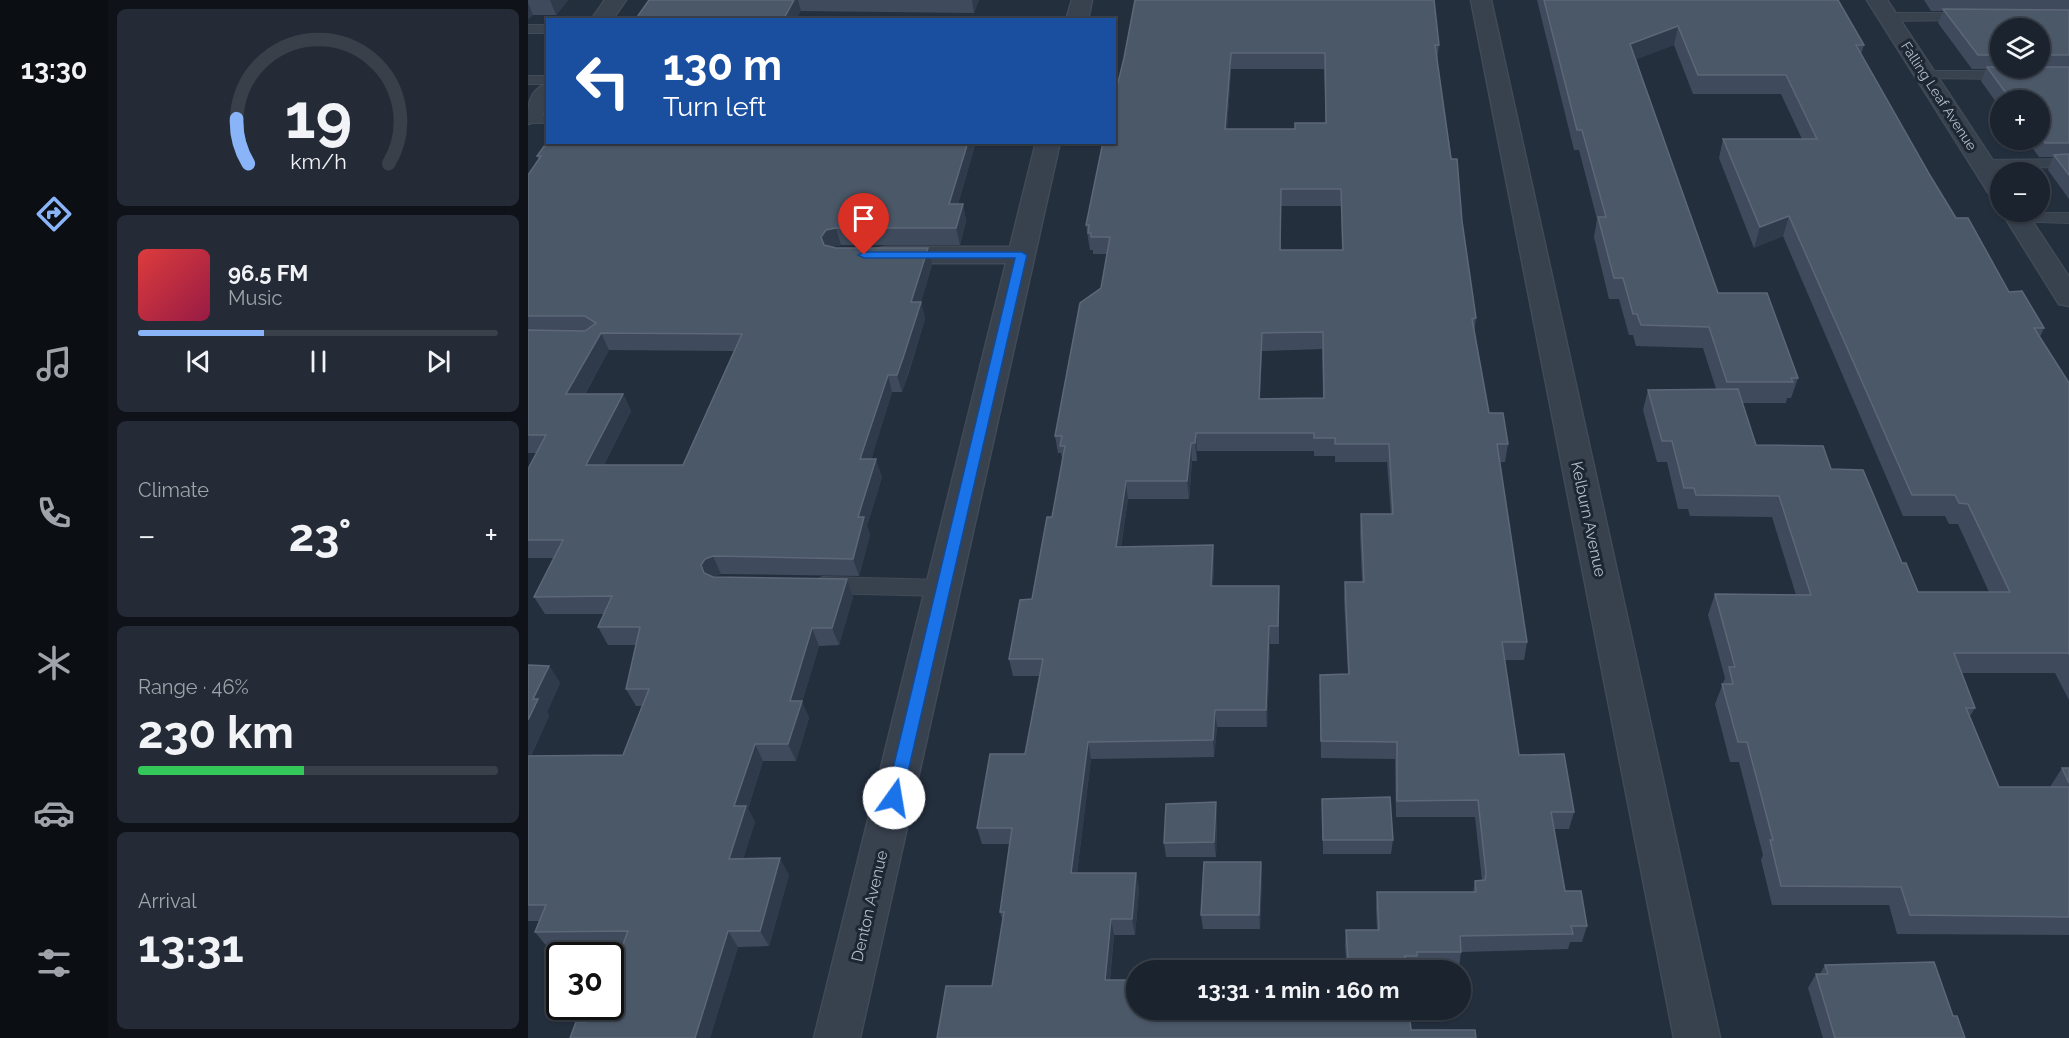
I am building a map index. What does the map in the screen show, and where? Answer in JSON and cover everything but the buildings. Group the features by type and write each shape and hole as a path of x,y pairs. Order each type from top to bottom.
{"street":[{"path":"602,18 616,0"},
{"path":"1078,18 1082,0"},
{"name":"Kelburn Avenue","path":"1481,0 1697,1038"},
{"name":"Falling Leaf Avenue","path":"1882,8 1990,175"},
{"path":"528,118 546,94"},
{"name":"Denton Avenue","path":"837,1038 1048,144"},
{"path":"2021,222 2068,293"},
{"path":"864,255 1022,255"}],"lane":[{"path":"1882,8 1978,17"},
{"path":"528,29 546,29"},
{"path":"1925,75 1990,75"},
{"path":"528,80 546,80"},
{"path":"528,118 546,119"},
{"path":"1983,164 2069,163"},
{"path":"2050,217 2069,218"},
{"path":"798,585 943,588"}],"route":[{"path":"864,255 1022,255 894,798"}]}
